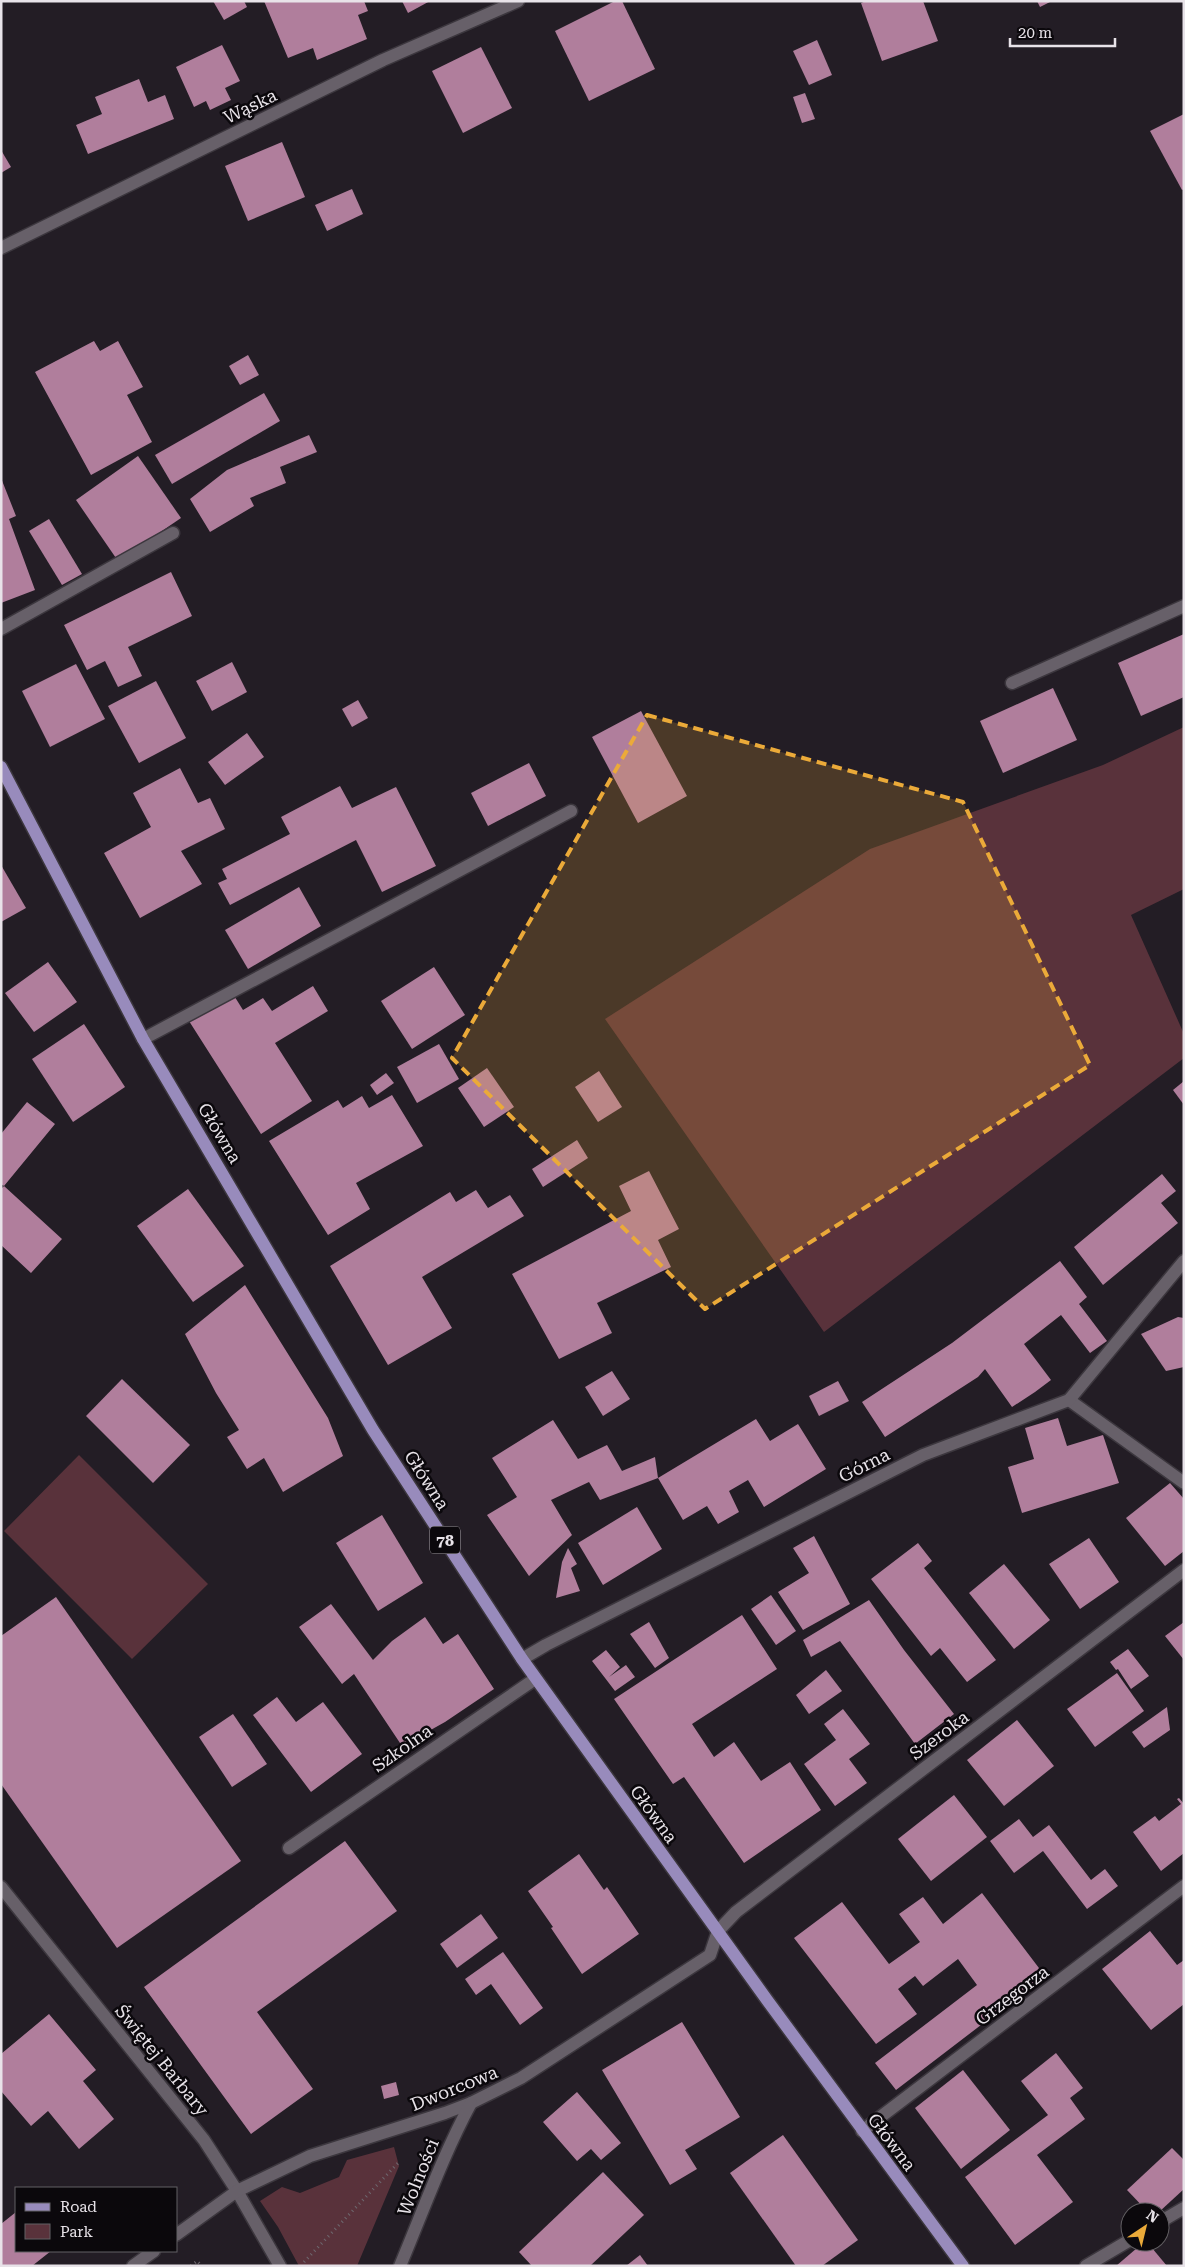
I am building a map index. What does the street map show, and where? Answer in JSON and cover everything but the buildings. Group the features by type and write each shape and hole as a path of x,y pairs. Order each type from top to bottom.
{"main road":[{"name":"Główna","path":"2,771 144,1039 373,1430 536,1679 862,2131 963,2266"}],"street":[{"name":"Wąska","path":"1,248 383,60 518,1"},
{"path":"1,629 174,533"},
{"path":"1012,682 1184,606"},
{"path":"144,1039 571,811"},
{"name":"Górna","path":"522,1659 546,1645 923,1455 1069,1400 1184,1261"},
{"path":"1069,1400 1184,1484"},
{"name":"Szeroka","path":"718,1931 736,1912 1184,1570"},
{"name":"Szkolna","path":"289,1848 536,1679"},
{"name":"Grzegorza","path":"862,2131 1184,1886"},
{"name":"Świętej Barbary","path":"1,1887 204,2140 238,2190 280,2266"},
{"name":"Dworcowa","path":"178,2234 238,2190 310,2156 471,2103 521,2078 635,2002 710,1955 718,1931"},
{"name":"Wolności","path":"400,2266 439,2174 447,2150 471,2103"},
{"path":"1170,2216 1184,2208"},
{"path":"1086,2266 1120,2246"},
{"path":"133,2266 153,2252"}],"path":[{"path":"300,2266 398,2163"},
{"path":"191,2266 197,2261 202,2266"}],"highlighted area":[{"path":"647,715 963,802 1090,1065 705,1309 452,1058"}],"green space":[{"path":"1184,727 1184,889 1131,915 1184,1034 1184,1058 824,1332 605,1019 870,849 1103,765"},
{"path":"79,1455 208,1584 132,1659 4,1531"},
{"path":"394,2147 399,2166 357,2266 299,2266 278,2227 260,2201 282,2187 300,2193 339,2177 347,2160"}]}
